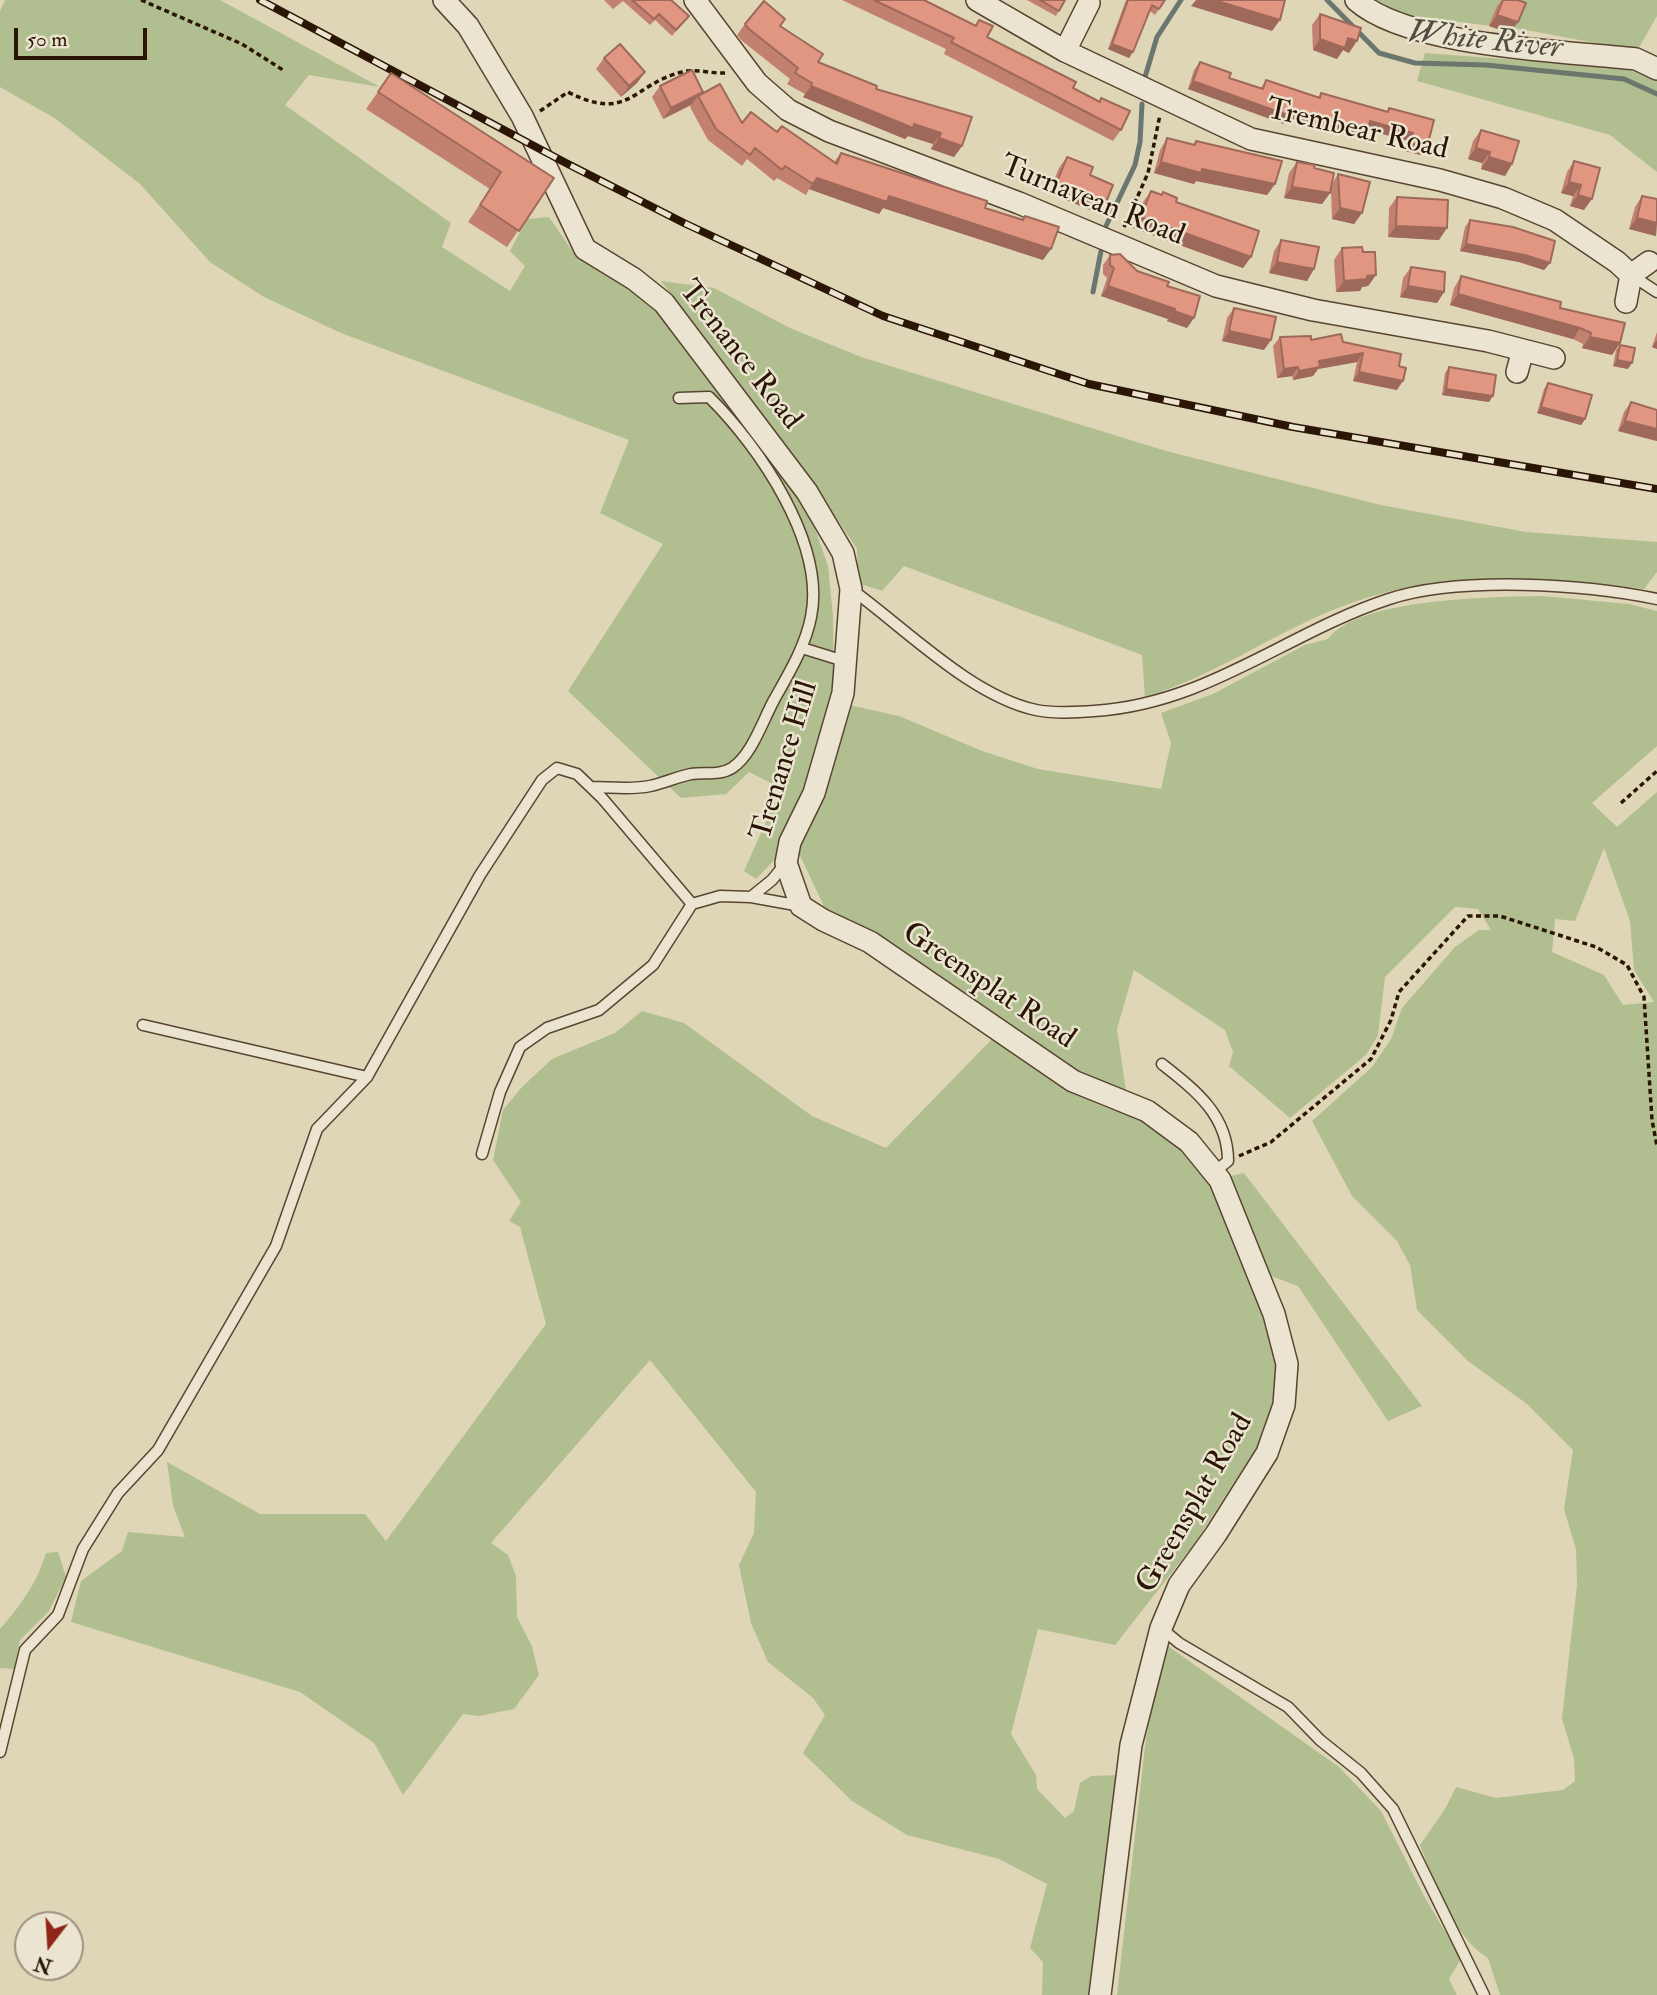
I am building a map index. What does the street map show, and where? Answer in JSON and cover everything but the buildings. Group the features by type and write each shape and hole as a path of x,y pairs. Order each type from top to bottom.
{"street":[{"name":"Trenance Road","path":"444,0 468,26 524,121 584,248 634,279 664,303 807,492 843,553"},
{"name":"Turnavean Road","path":"695,0 757,83 788,110 829,131 1019,203 1216,286 1554,358"},
{"name":"Trembear Road","path":"977,0 1065,51 1251,139 1440,180 1503,198 1555,220 1617,262 1630,275"},
{"path":"1356,0 1392,22 1430,32 1636,60 1657,69"},
{"path":"1065,51 1089,3"},
{"path":"1626,302 1630,275 1649,262"},
{"path":"1517,372 1523,350"},
{"name":"Trenance Hill","path":"786,863 790,842 814,793 843,693 851,589 843,553"},
{"path":"786,863 802,906"},
{"name":"Greensplat Road","path":"802,906 822,920 870,942 1073,1081 1147,1111 1221,1167 1220,1180 1274,1314 1287,1364 1284,1405 1267,1453 1216,1534 1179,1586 1161,1628 1131,1745 1100,1995"}],"lane":[{"path":"1630,275 1657,292"},
{"path":"591,787 650,786 663,780 694,774 716,774 733,767 747,750 802,648 811,616 814,592 800,525 731,419 709,397 679,398"},
{"path":"851,589 977,686 1037,710 1071,712 1122,709 1178,696 1227,676 1334,620 1391,598 1443,590 1574,586 1657,599"},
{"path":"802,648 844,660"},
{"path":"0,1752 25,1650 58,1615 83,1549 118,1493 158,1450 276,1246 317,1129 368,1077 480,875 542,780 557,768 577,774 692,905"},
{"path":"751,897 772,880 786,863"},
{"path":"482,1154 500,1092 520,1047 547,1028 599,1010 653,965 692,905 720,896 751,897 802,906"},
{"path":"143,1025 368,1077"},
{"path":"1162,1064 1203,1096 1228,1146 1221,1167"},
{"path":"1161,1628 1179,1643 1288,1707 1320,1740 1361,1773 1393,1809 1484,1995"}],"path":[{"path":"141,0 242,44 283,70"},
{"path":"524,121 568,92 586,101 617,106 684,71 724,74 741,62"},
{"path":"1116,244 1148,173 1158,128"},
{"path":"1621,803 1657,771"},
{"path":"1221,1167 1271,1142 1371,1059 1391,1020 1399,992 1468,916 1500,916 1596,947 1627,965 1644,997 1652,1120 1657,1146"}],"green space":[{"path":"5,0 220,0 380,87 309,75 285,105 451,223 442,247 510,291 525,266 510,251 527,219 549,217 573,252 635,290 664,314 784,475 814,526 828,566 833,616 834,701 811,771 775,859 756,879 744,871 781,788 749,772 726,794 681,798 568,691 663,544 600,513 629,440 341,333 264,297 210,262 140,184 56,119 0,87 0,11"},
{"path":"1377,0 1657,0 1657,16 1637,51 1532,31 1403,15"},
{"path":"1425,53 1624,68 1657,81 1657,172 1610,135 1417,81"},
{"path":"661,281 714,288 790,328 861,357 1166,451 1381,505 1526,532 1657,542 1657,572 1644,589 1573,582 1498,579 1423,585 1388,592 1327,612 1199,676 1145,697 1142,655 904,566 882,591 858,583 857,549 803,468"},
{"path":"1542,596 1629,604 1657,611 1657,746 1592,803 1617,827 1657,792 1657,1995 1500,1995 1488,1958 1476,1949 1455,1923 1420,1845 1445,1809 1456,1787 1496,1798 1563,1790 1575,1781 1574,1758 1562,1719 1577,1585 1576,1549 1564,1509 1573,1450 1527,1404 1468,1361 1417,1310 1410,1265 1397,1241 1352,1196 1312,1121 1372,1067 1391,1039 1402,1008 1455,947 1479,930 1491,930 1478,909 1455,907 1385,977 1378,1035 1366,1055 1290,1118 1229,1066 1233,1052 1225,1030 1134,970 1117,1029 1126,1091 1095,1082 927,970 828,915 797,849 831,775 849,705 899,716 982,751 1038,769 1161,789 1171,743 1161,713 1213,694 1305,645 1328,639 1344,625 1367,615 1428,602","holes":["1604,848 1630,921 1634,970 1654,1002 1623,1005 1604,975 1552,952 1555,919 1575,921"]},
{"path":"642,1011 684,1023 812,1116 886,1148 992,1039 1097,1104 1145,1121 1183,1149 1211,1179 1273,1343 1277,1378 1272,1413 1259,1443 1195,1543 1115,1645 1038,1629 1011,1734 1036,1775 1037,1789 1065,1818 1074,1811 1080,1783 1091,1776 1120,1775 1092,1995 1042,1995 1043,1962 1030,1948 1047,1884 999,1859 907,1835 852,1801 803,1753 825,1715 813,1698 768,1662 751,1623 739,1565 754,1533 756,1492 650,1360 491,1543 508,1555 516,1576 517,1617 532,1646 539,1675 514,1709 479,1716 463,1714 403,1795 374,1743 300,1692 71,1622 81,1581 122,1551 128,1532 185,1537 173,1506 167,1462 260,1514 365,1514 386,1541 546,1324 520,1227 509,1221 521,1202 493,1160 503,1110 522,1087 552,1059 615,1033"},
{"path":"1244,1173 1422,1406 1388,1421 1298,1286 1268,1275 1226,1177"},
{"path":"58,1552 66,1577 49,1611 20,1640 14,1669 0,1668 0,1629 28,1593 46,1553"},
{"path":"1165,1644 1339,1767 1381,1811 1424,1896 1461,1959 1449,1979 1457,1995 1117,1995 1146,1738"}],"waterway":[{"path":"1145,77 1157,37 1181,0"},
{"name":"White River","path":"1327,0 1379,53 1415,63 1486,65 1624,79 1657,94"},
{"path":"1106,226 1135,165 1140,142 1142,104"},
{"path":"1093,292 1101,251"}],"railway":[{"path":"260,0 684,223 883,316 1089,384 1293,427 1657,489"}]}
